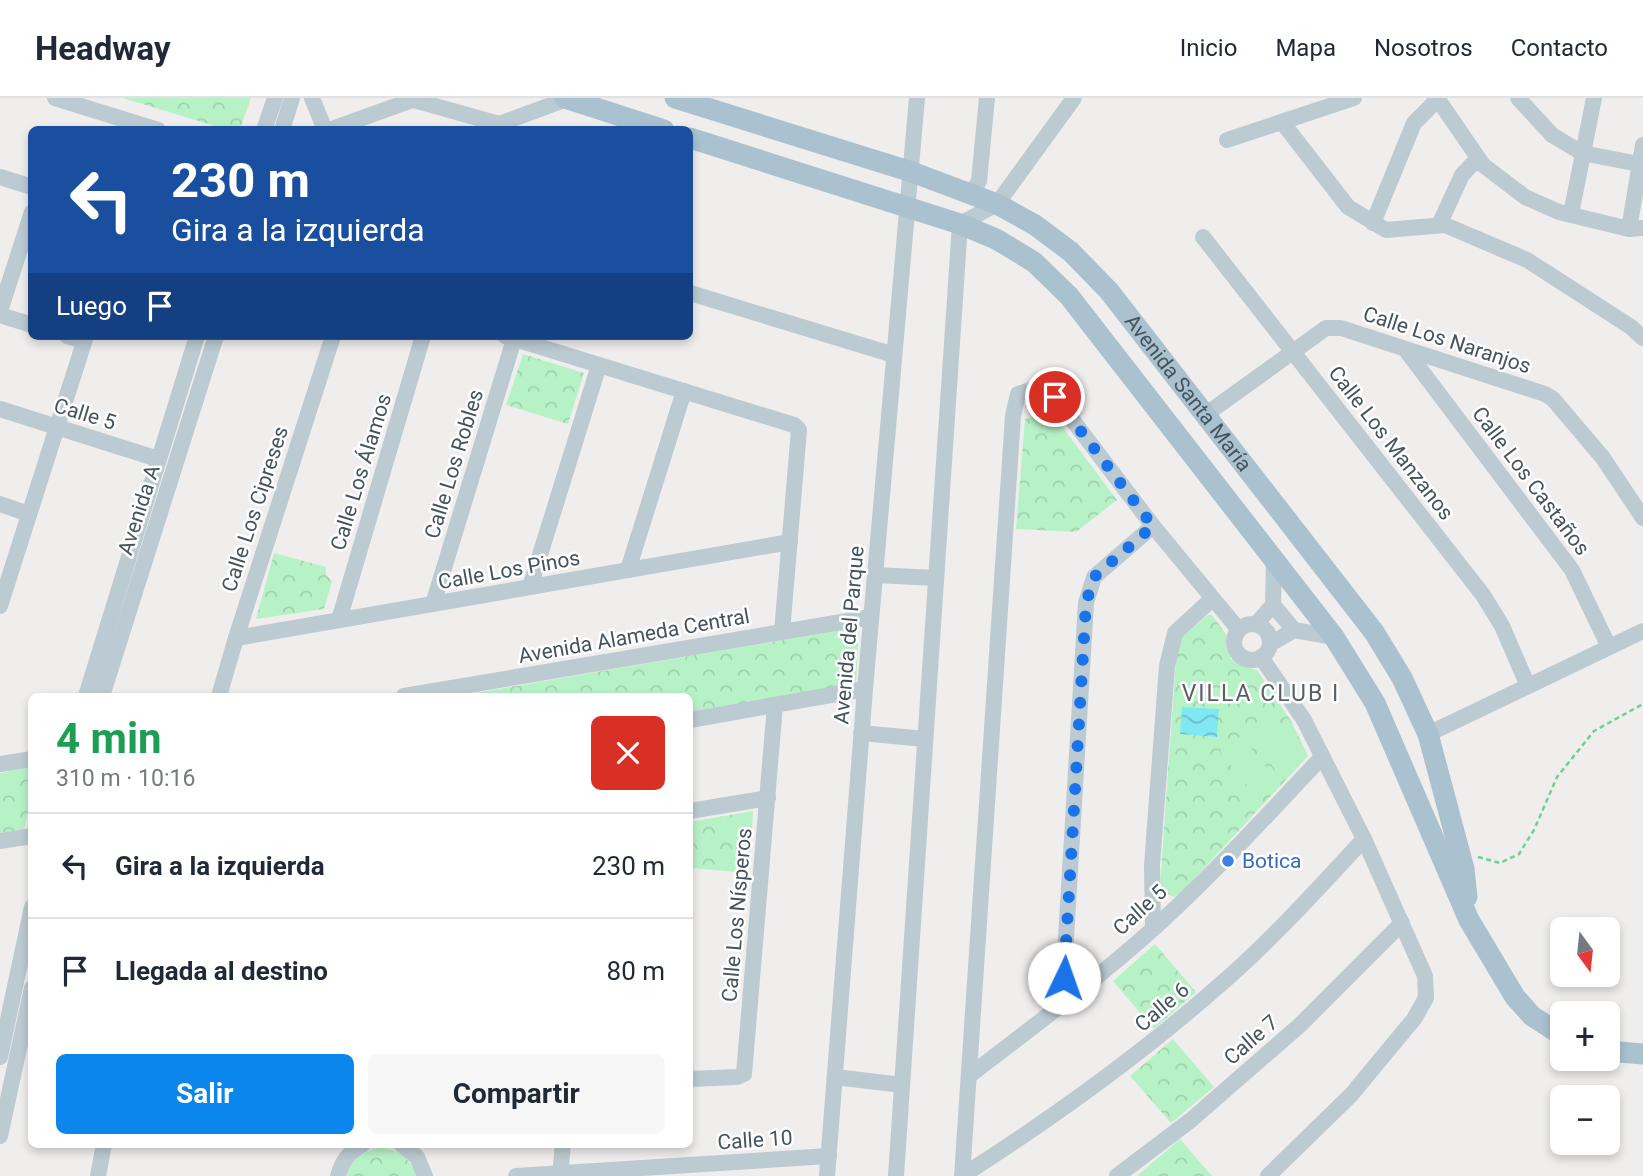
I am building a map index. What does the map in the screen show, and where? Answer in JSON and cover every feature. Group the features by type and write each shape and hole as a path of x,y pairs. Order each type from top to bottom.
{"main road":[{"path":"566,98 652,126"},
{"name":"Avenida Santa María","path":"675,98 912,172 997,204 1035,225 1071,252 1109,291 1374,632 1407,689 1427,734 1464,869 1469,920"},
{"name":"Avenida Santa María","path":"693,139 960,224 996,239 1034,262 1069,296 1334,637 1375,703 1469,920 1515,996 1532,1016 1550,1028"},
{"path":"1188,448 1210,421"},
{"path":"1375,703 1383,710 1397,710 1407,699 1407,689"},
{"path":"1620,1052 1643,1054"}],"street":[{"path":"55,98 144,126"},
{"path":"265,126 275,98"},
{"path":"283,126 292,98"},
{"path":"312,98 325,126"},
{"path":"500,126 566,98"},
{"name":"Avenida del Parque","path":"827,1176 871,617 917,98"},
{"path":"971,194 979,181 987,98"},
{"path":"896,1176 960,224 997,204 1074,98"},
{"path":"1227,140 1354,98"},
{"path":"1373,223 1413,123 1438,98 1483,165 1525,197 1571,214 1636,229 1639,164 1643,145"},
{"path":"1518,98 1552,135 1582,153 1639,164"},
{"path":"1571,214 1594,98"},
{"path":"338,126 415,99 495,126"},
{"path":"1282,122 1348,207 1373,223 1386,230 1445,225 1527,260 1643,338"},
{"path":"1439,225 1462,175 1478,158"},
{"path":"0,177 28,186"},
{"path":"28,225 0,313 28,324"},
{"name":"Calle Los Manzanos","path":"1203,237 1483,594 1502,626 1528,686"},
{"path":"693,294 894,355"},
{"name":"Calle Los Naranjos","path":"1210,421 1326,328 1341,328 1553,399 1603,458 1643,518"},
{"path":"0,606 85,340"},
{"name":"Avenida A","path":"87,693 196,340"},
{"name":"Avenida A","path":"103,693 215,340"},
{"name":"Calle Los Cipreses","path":"220,693 332,340"},
{"name":"Calle Los Álamos","path":"339,620 422,340"},
{"name":"Calle Los Robles","path":"433,604 510,340"},
{"path":"520,340 794,425 799,430 782,632"},
{"name":"Calle Los Castaños","path":"1405,349 1572,570 1609,647"},
{"path":"530,587 599,365"},
{"path":"962,1176 1012,430 1018,394 1033,389 1055,397 1153,526 1239,630"},
{"path":"628,570 684,391"},
{"name":"Calle 5","path":"0,409 158,458"},
{"path":"0,504 29,514"},
{"path":"1062,1005 1086,603 1094,577 1153,526"},
{"name":"Calle Los Pinos","path":"236,638 790,542"},
{"path":"1274,560 1273,605 1294,630 1334,637"},
{"path":"875,575 936,578"},
{"path":"1153,928 1152,865 1167,666 1175,633 1212,599"},
{"path":"1273,605 1255,624 1239,630 1235,645 1240,655 1250,659 1294,630"},
{"name":"Avenida Alameda Central","path":"463,692 871,617"},
{"path":"1255,624 1268,634 1265,651 1304,720 1364,839 1425,976 1426,998 1414,1019 1351,1095 1268,1176"},
{"path":"1427,734 1643,631"},
{"path":"693,719 865,689"},
{"name":"Calle Los Nísperos","path":"693,1079 737,1077 744,1074 775,705"},
{"path":"862,733 925,739"},
{"name":"Calle 5","path":"969,1076 1062,1005 1153,928 1240,843 1322,757"},
{"path":"0,764 28,760"},
{"path":"693,810 768,798"},
{"path":"0,841 28,837"},
{"name":"Calle 6","path":"962,1176 1050,1119 1135,1057 1216,989 1292,916 1364,839"},
{"name":"Calle 7","path":"1117,1176 1191,1120 1300,1025 1402,923"},
{"path":"0,1057 28,925"},
{"path":"0,1136 28,1006"},
{"path":"835,1077 902,1086"},
{"path":"98,1176 103,1148"},
{"path":"338,1176 344,1160 357,1148"},
{"path":"406,1148 417,1157 425,1176"},
{"path":"560,1175 563,1148"},
{"name":"Calle 10","path":"516,1176 829,1156"}],"path":[{"path":"1472,847 1479,858 1500,863 1519,854 1534,830 1557,777 1594,731 1643,704"}],"green space":[{"path":"123,98 251,98 241,126 215,126"},
{"path":"523,354 584,373 568,424 506,405"},
{"path":"1051,412 1117,500 1076,532 1016,529 1025,419"},
{"path":"274,553 326,567 326,575 332,581 324,609 256,619"},
{"path":"1208,615 1212,615 1226,634 1226,647 1231,659 1257,670 1291,721 1308,756 1182,892 1174,897 1161,892 1160,885 1177,645 1179,640"},
{"path":"859,627 856,683 693,711 693,693 475,693"},
{"path":"1266,715 1298,756 1277,772 1246,731"},
{"path":"1241,736 1273,776 1252,792 1220,752"},
{"path":"28,768 28,811 24,829 0,833 0,773"},
{"path":"753,811 749,873 693,868 693,821"},
{"path":"1155,944 1196,992 1154,1029 1113,981"},
{"path":"1173,1039 1214,1087 1171,1123 1130,1076"},
{"path":"1180,1139 1212,1176 1137,1176"},
{"path":"376,1148 401,1154 417,1176 347,1176 357,1158"}],"water":[{"path":"1182,707 1219,709 1217,737 1180,734"}],"place":[{"name":"Botica","path":"1228,861"}],"district":[{"name":"VILLA CLUB I","path":"1261,693"}],"route":[{"path":"1055,397 1153,526 1094,577 1086,603 1064,978"}]}
